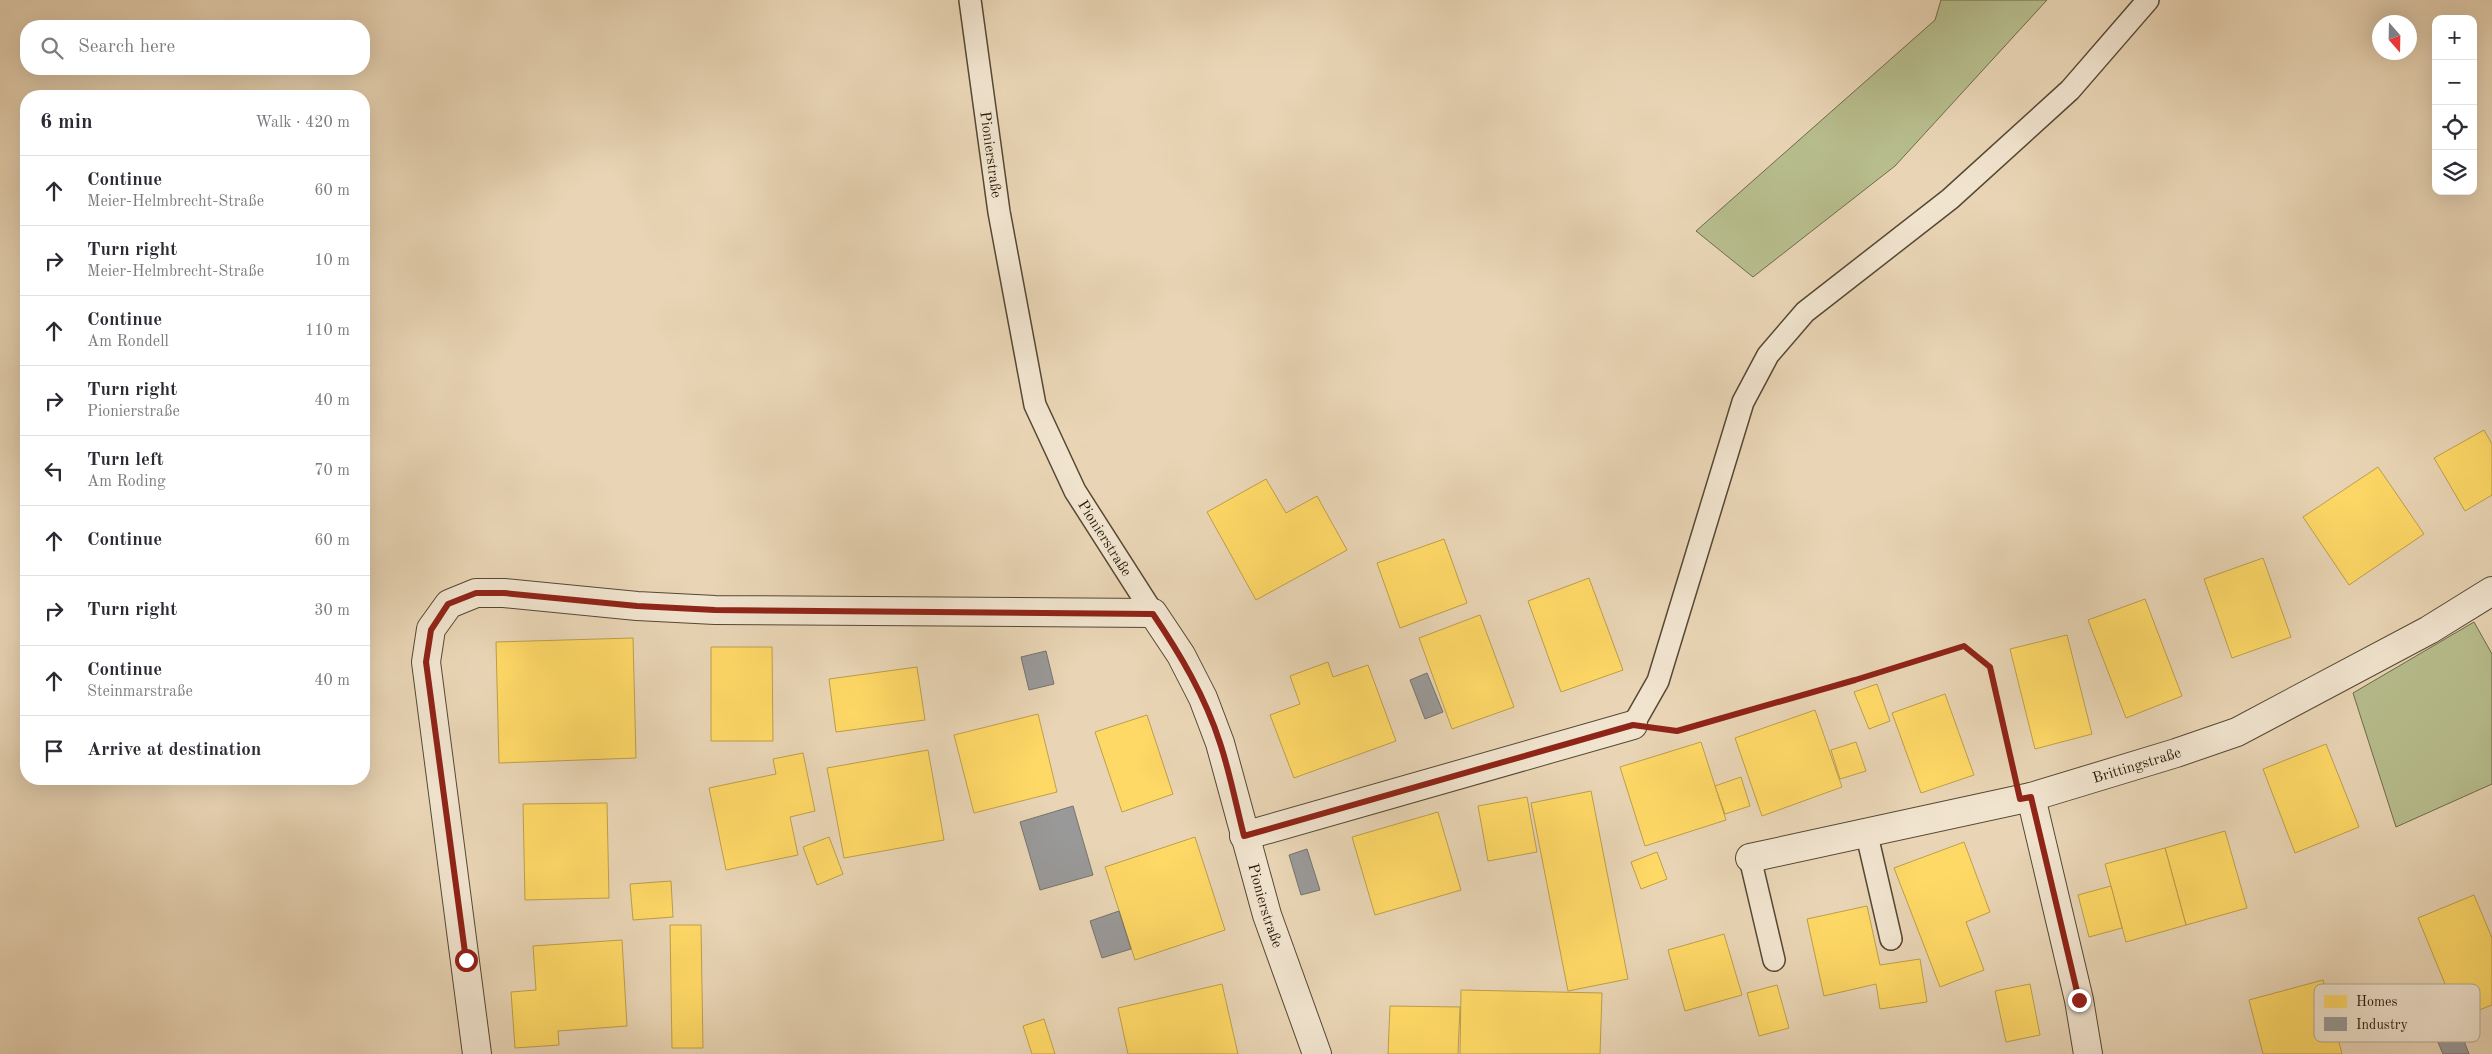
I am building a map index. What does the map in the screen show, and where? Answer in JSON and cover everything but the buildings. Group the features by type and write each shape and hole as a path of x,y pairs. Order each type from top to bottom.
{"street":[{"name":"Brittingstraße","path":"1750,858 1866,831 2026,798 2176,753 2237,732 2428,630 2492,591"},
{"path":"477,1054 426,662 431,630 448,604 476,593 504,593 637,606 715,610 1153,614"},
{"name":"Pionierstraße","path":"1153,614 1181,655 1203,698 1220,743 1267,915 1317,1054"},
{"path":"1244,836 1633,725"},
{"path":"2026,798 2079,1000 2088,1054"}],"lane":[{"name":"Pionierstraße","path":"970,0 999,212 1035,405 1075,491 1153,614"},
{"path":"1633,725 1658,682 1743,402 1768,355 1805,312 1950,199 2070,90 2148,0"},
{"path":"1866,831 1891,938"},
{"path":"1750,858 1774,960"}],"path":[{"path":"1633,725 1677,731 1855,680 1964,646 1990,667 2026,798"}],"green space":[{"path":"1941,0 2047,0 1895,166 1753,277 1696,231 1935,20"},
{"path":"2474,622 2492,654 2492,784 2396,827 2353,693"}],"route":[{"path":"466,960 426,662 431,630 448,604 476,593 504,593 637,606 715,610 1153,614 1181,655 1203,698 1220,743 1244,836 1633,725 1677,731 1855,680 1964,646 1990,667 2020,799 2031,797 2079,1000"}]}
